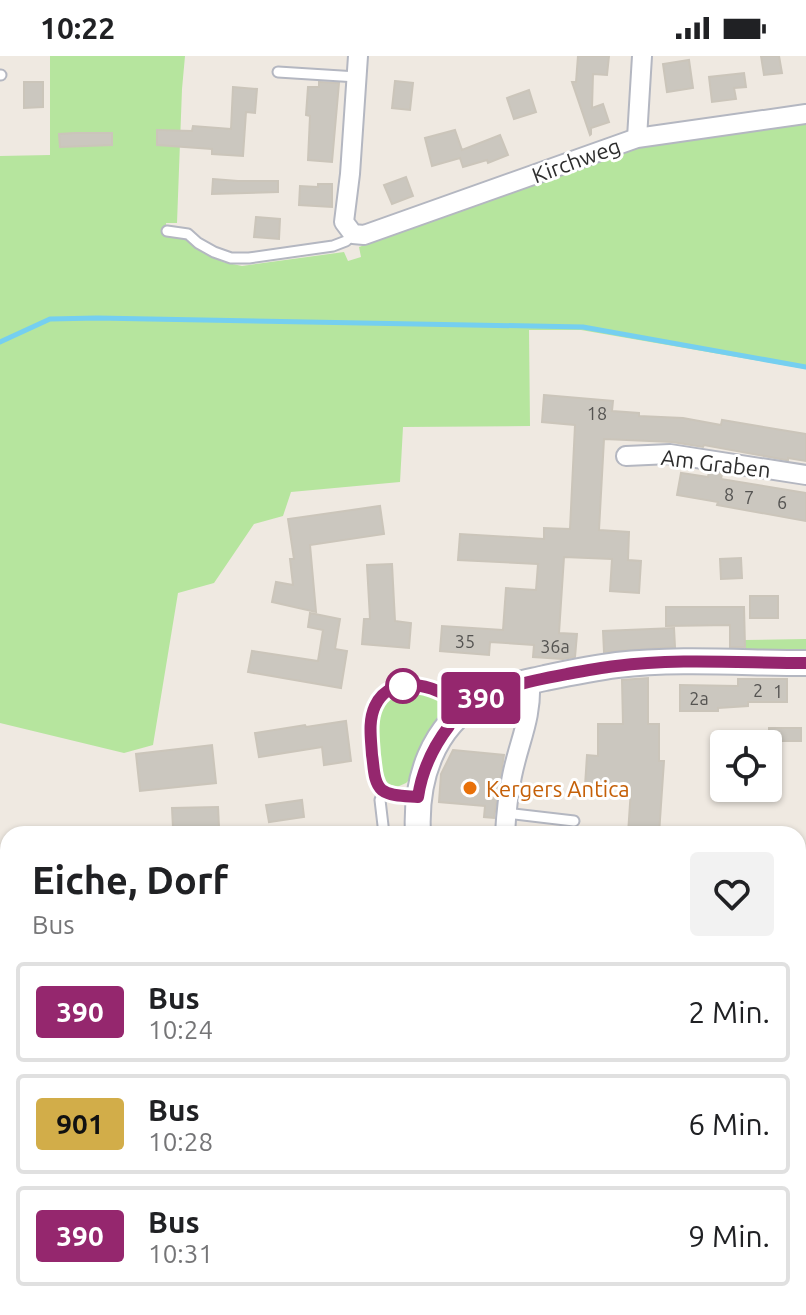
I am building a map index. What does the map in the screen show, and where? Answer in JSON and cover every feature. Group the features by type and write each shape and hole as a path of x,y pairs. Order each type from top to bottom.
{"main road":[{"path":"418,826 420,780 436,746 464,710 482,697 530,681 624,665 806,663"}],"street":[{"path":"354,241 344,222 358,56"},
{"path":"637,138 642,56"},
{"name":"Kirchweg","path":"354,241 637,138 806,114"},
{"name":"Am Graben","path":"626,456 670,454 806,475"},
{"path":"505,826 512,775 528,719 530,681"}],"lane":[{"path":"278,72 357,77"},
{"path":"167,231 188,234 214,252 231,258 249,258 354,241"},
{"path":"418,797 394,795 384,791 376,782 370,728 371,715 377,702 388,690 399,685 425,687 447,695 464,710"},
{"path":"383,826 380,800 384,791"},
{"path":"506,813 574,821"}],"green space":[{"path":"50,56 185,56 177,223 166,223 167,236 182,237 223,262 242,266 344,252 348,261 361,257 359,247 633,147 806,122 806,369 581,330 529,330 530,426 403,427 400,482 291,492 283,516 254,524 214,583 178,593 153,745 124,753 0,723 0,156 50,155"},
{"path":"806,639 806,654 721,650 745,649 745,640"},
{"path":"413,690 440,698 446,711 411,778 397,787 381,778 376,738 378,712 386,701 399,693"}],"building":[{"path":"578,56 609,56 607,75 593,74 592,108 603,104 609,122 591,128 590,135 572,82 576,82"},
{"path":"761,56 779,56 782,73 764,75"},
{"path":"689,60 693,88 667,92 663,64"},
{"path":"744,73 746,87 734,88 736,99 712,102 709,77"},
{"path":"395,81 413,83 410,110 392,108"},
{"path":"24,82 43,82 43,107 24,108"},
{"path":"319,82 339,83 332,162 308,160 308,87 319,87"},
{"path":"233,87 257,89 255,113 246,112 243,156 212,154 212,149 157,145 157,130 192,131 193,126 231,129"},
{"path":"529,90 536,112 514,119 507,98"},
{"path":"455,130 462,150 500,135 508,155 488,163 487,160 463,167 460,158 432,166 425,138"},
{"path":"112,133 112,145 60,147 59,134"},
{"path":"406,177 413,196 392,204 384,185"},
{"path":"213,179 278,181 278,192 212,194"},
{"path":"318,184 332,184 332,207 299,205 300,186 318,187"},
{"path":"256,217 280,219 279,239 254,237"},
{"path":"544,395 613,401 612,411 639,413 639,416 683,418 721,425 722,420 806,434 806,461 704,445 604,439 599,530 629,532 628,560 641,561 639,593 610,591 612,559 564,557 559,633 577,634 575,657 533,657 534,645 490,642 489,655 440,651 442,626 503,630 506,588 536,590 538,564 458,560 460,534 544,539 544,528 570,529 575,425 542,422"},
{"path":"709,472 722,474 721,479 806,493 806,521 677,495 681,473 708,477"},
{"path":"380,506 384,534 310,545 316,612 272,602 276,582 293,585 290,559 294,559 288,519"},
{"path":"741,558 742,578 721,579 720,559"},
{"path":"392,564 395,621 411,623 409,648 362,644 364,619 370,619 367,565"},
{"path":"750,596 778,596 778,618 750,618"},
{"path":"666,607 744,607 745,647 730,647 730,625 666,626"},
{"path":"310,613 340,619 335,649 347,651 341,688 248,672 252,651 318,661 323,630 308,627"},
{"path":"674,628 675,647 604,652 603,631"},
{"path":"648,678 648,724 659,724 659,761 664,761 660,826 629,826 631,789 585,786 587,755 598,756 598,724 623,724 622,680"},
{"path":"738,679 787,679 787,702 748,702 748,706 718,708 718,711 680,711 680,685 738,686"},
{"path":"346,721 351,761 324,765 322,747 259,757 255,733"},
{"path":"801,728 801,741 782,741 782,730 769,730"},
{"path":"212,745 216,783 140,791 136,754"},
{"name":"Kergers Antica","path":"453,750 504,755 494,818 484,817 485,806 439,802 441,774"},
{"path":"302,800 304,817 269,822 266,805"},
{"path":"218,807 219,826 173,826 172,808"}],"waterway":[{"path":"0,342 50,319 583,327 806,367"}],"bus line":[{"name":"390","path":"449,726 427,762 418,797 394,795 384,791 376,782 371,715 388,690 399,685 436,690 464,710 482,697 502,689 615,666 806,663"}],"place":[{"name":"Kergers Antica","path":"470,788"}]}
